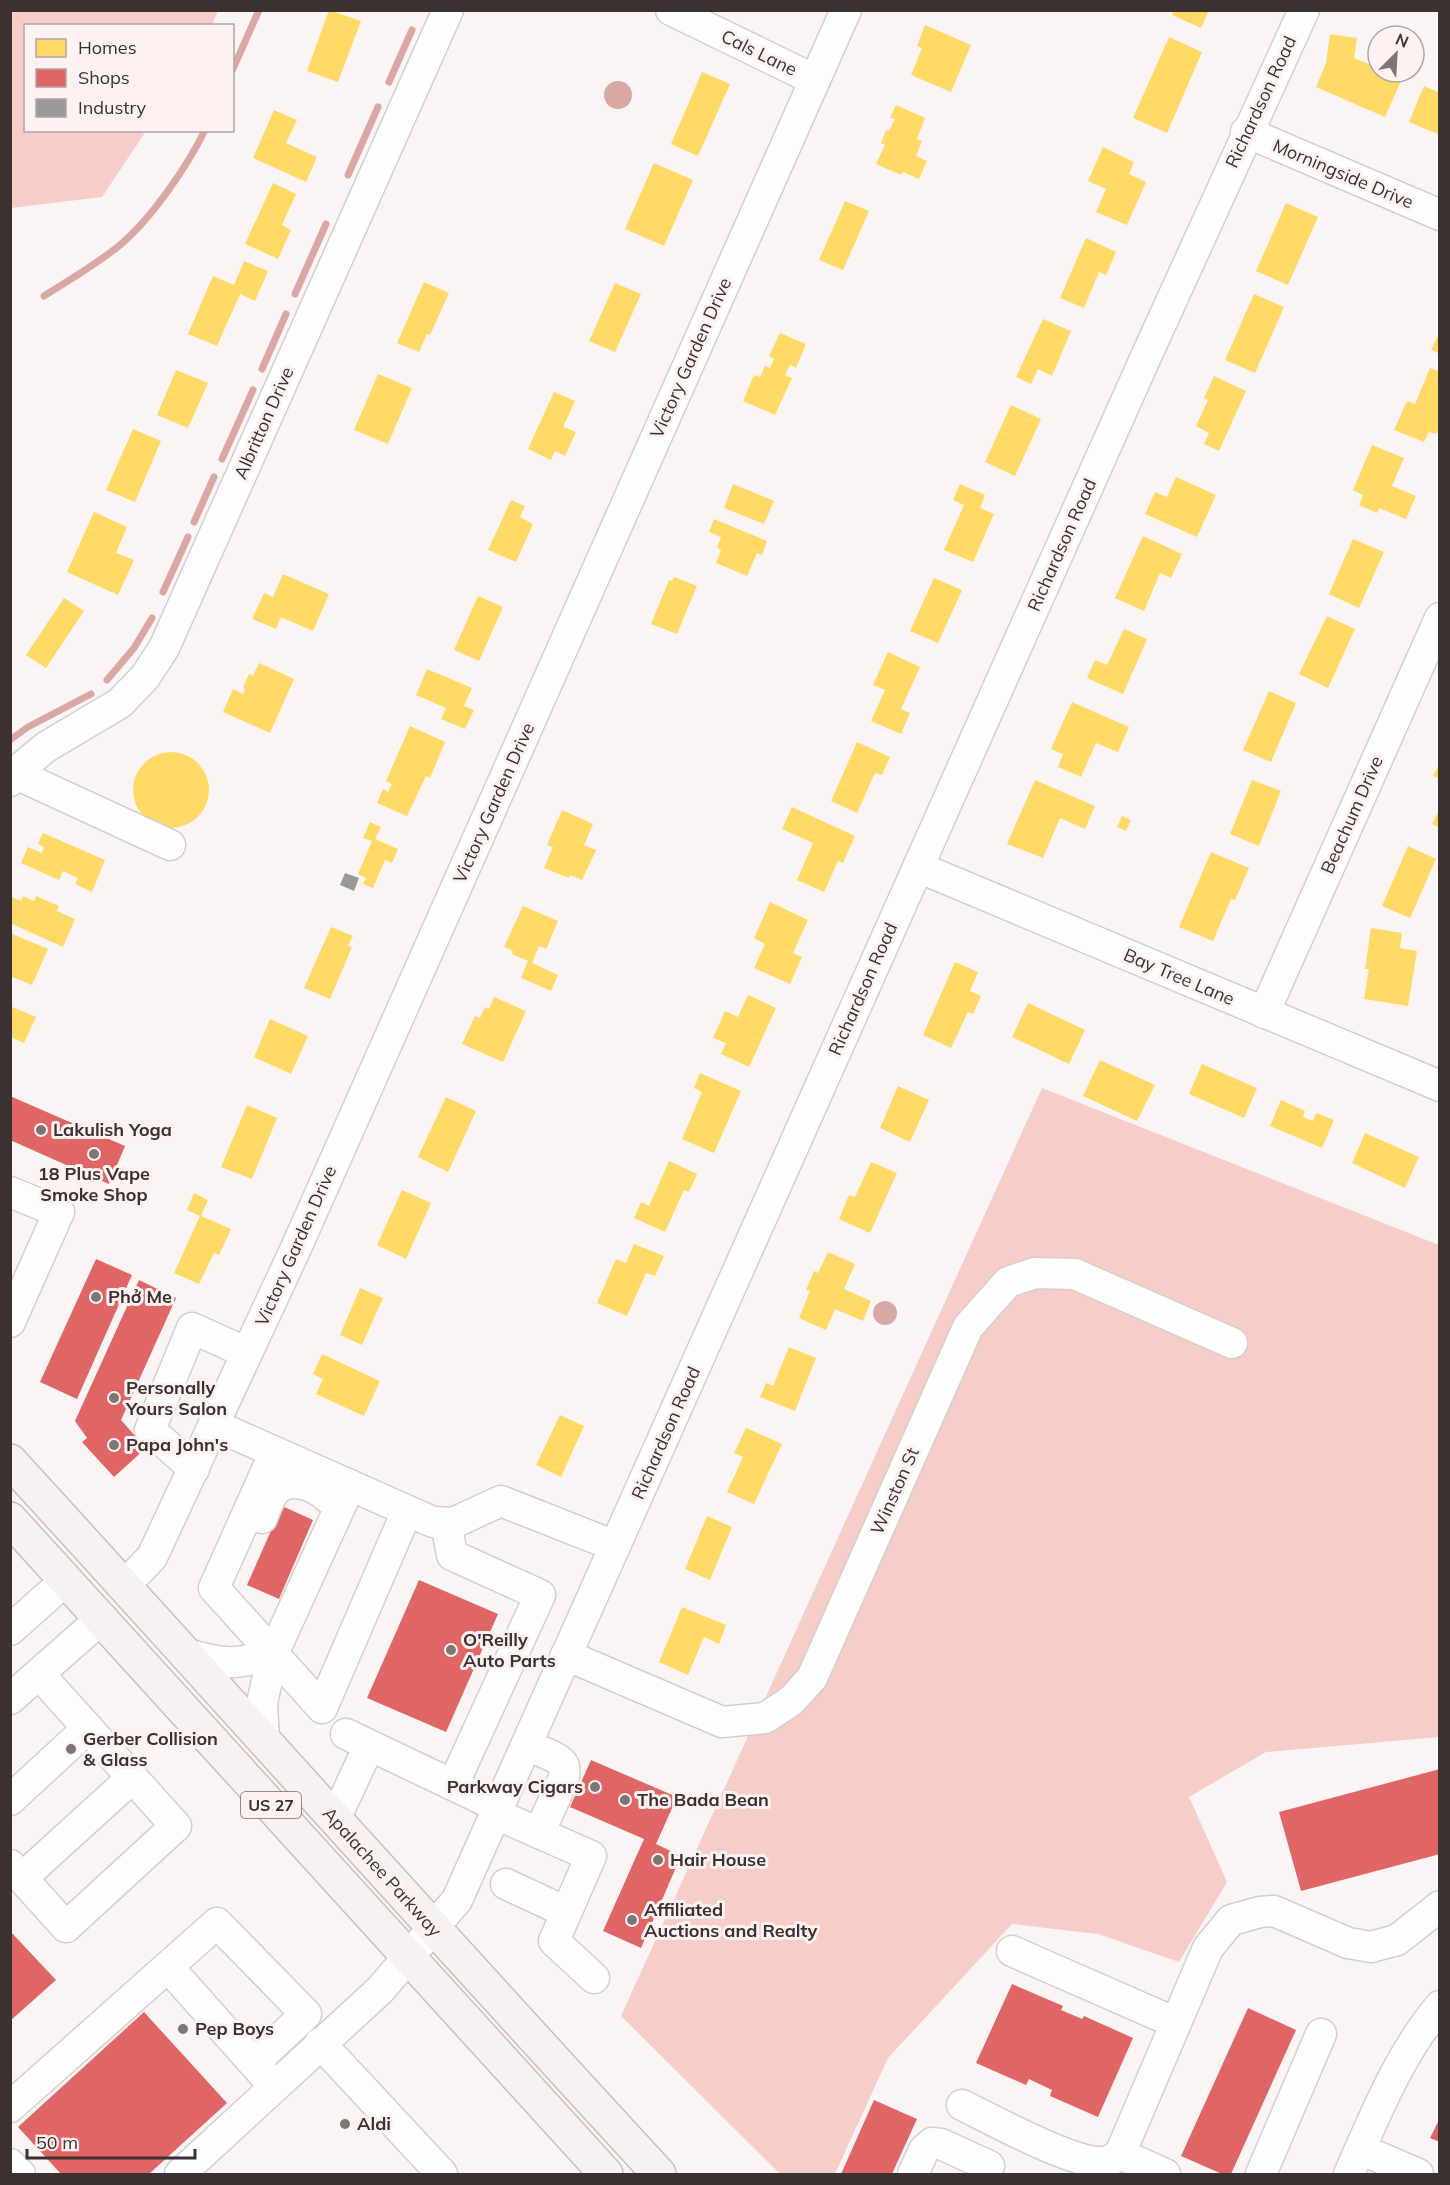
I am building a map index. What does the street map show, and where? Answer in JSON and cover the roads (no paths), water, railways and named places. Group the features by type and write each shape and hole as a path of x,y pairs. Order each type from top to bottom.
{"main road":[{"name":"Apalachee Parkway","path":"10,1461 659,2175"},
{"name":"Apalachee Parkway","path":"10,1519 410,1958 599,2172"},
{"path":"66,1580 99,1591 125,1585"}],"street":[{"name":"Albritton Drive","path":"13,777 46,747 120,704 145,677 164,648 448,10"},
{"name":"Cals Lane","path":"670,10 815,80"},
{"name":"Victory Garden Drive","path":"125,1585 152,1557 296,1248 846,10"},
{"name":"Richardson Road","path":"194,2170 275,2086 380,1990 410,1958 457,1900 1246,132 1304,10"},
{"name":"Morningside Drive","path":"1246,132 1440,215"},
{"name":"Beachum Drive","path":"1264,1013 1440,618"},
{"path":"13,777 170,845"},
{"name":"Bay Tree Lane","path":"918,867 1440,1086"},
{"path":"10,1192 59,1212 10,1322"},
{"name":"Winston St","path":"566,1656 722,1722 765,1718 791,1701 812,1678 968,1326 1008,1282 1035,1273 1075,1274 1232,1343"},
{"path":"194,1469 150,1430 192,1328 247,1353"},
{"path":"214,1425 433,1522 453,1523 501,1501 615,1546"},
{"path":"275,1452 214,1588 322,1708 407,1511"},
{"path":"225,1600 272,1494 280,1486 299,1482 323,1492 330,1499 326,1536"},
{"path":"264,1741 262,1703 273,1653 350,1485"},
{"path":"446,1523 452,1555 540,1595 453,1785"},
{"path":"10,1630 66,1580"},
{"path":"10,1699 102,1618"},
{"path":"186,1654 214,1662 241,1663 273,1653"},
{"path":"39,1674 176,1826 66,1927 16,1872 132,1778"},
{"path":"10,1800 88,1728"},
{"path":"334,1819 357,1740 453,1785 539,1833 591,1856 554,1941 594,1978"},
{"path":"526,1746 556,1759 562,1763 564,1768 564,1778 539,1833"},
{"path":"506,1884 566,1912"},
{"path":"962,2105 1073,2157 1095,2162 1108,2162 1120,2154 1208,1947 1231,1920 1260,1912 1274,1911 1348,1943 1371,1947 1397,1940 1439,1907"},
{"path":"10,2107 217,1923 306,2014 254,2063"},
{"path":"1012,1951 1176,2023"},
{"path":"168,1967 275,2086"},
{"path":"1418,2175 1355,2162 1394,2074 1423,2026 1440,2006"},
{"path":"1261,2175 1321,2034"},
{"path":"320,2043 442,2175"},
{"path":"913,2175 924,2150 932,2143 941,2144 987,2170 1007,2126"},
{"path":"1120,2154 1165,2175"},
{"path":"10,2164 20,2175"}],"waterway":[{"path":"234,66 259,10"},
{"path":"389,82 412,30"},
{"path":"348,175 378,107"},
{"path":"44,296 102,259 132,234 167,192 204,132"},
{"path":"295,294 326,224"},
{"path":"262,369 286,314"},
{"path":"222,459 253,390"},
{"path":"194,522 214,477"},
{"path":"163,592 188,537"},
{"path":"107,680 134,648 152,618"},
{"path":"10,740 28,727 91,694"}],"place":[{"name":"Lakulish Yoga","path":"41,1130"},
{"name":"18 Plus Vape Smoke Shop","path":"94,1154"},
{"name":"Phở Me","path":"96,1297"},
{"name":"Personally Yours Salon","path":"114,1398"},
{"name":"Papa John's","path":"114,1445"},
{"name":"O'Reilly Auto Parts","path":"451,1650"},
{"name":"Gerber Collision & Glass","path":"71,1749"},
{"name":"Parkway Cigars","path":"595,1787"},
{"name":"The Bada Bean","path":"625,1800"},
{"name":"Hair House","path":"658,1860"},
{"name":"Affiliated Auctions and Realty","path":"632,1920"},
{"name":"Pep Boys","path":"183,2029"},
{"name":"Aldi","path":"345,2124"}]}
